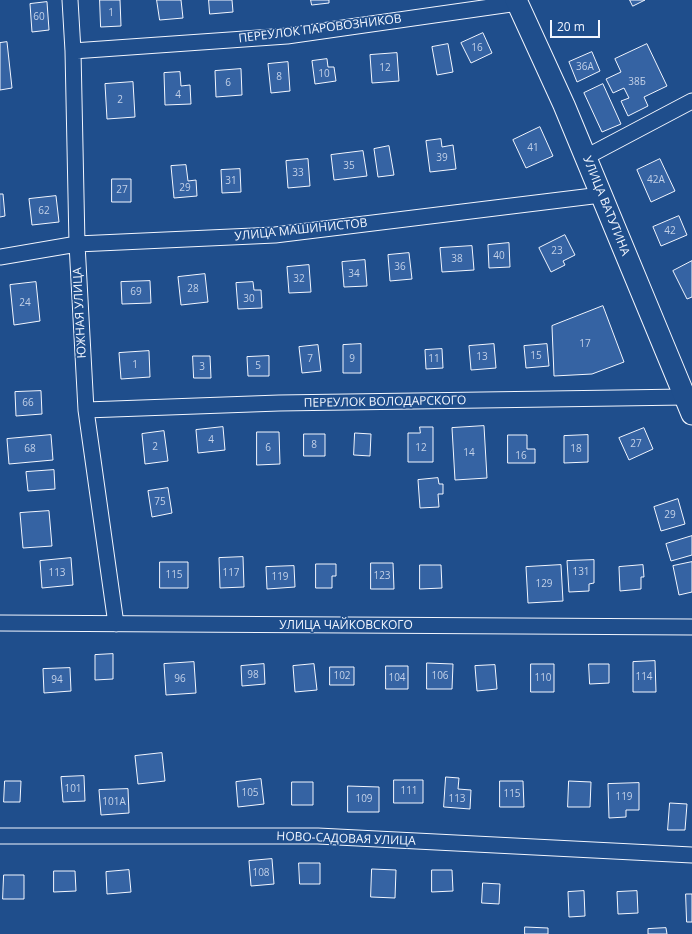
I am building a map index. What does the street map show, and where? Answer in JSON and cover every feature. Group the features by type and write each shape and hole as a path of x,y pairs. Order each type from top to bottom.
{"main road":[{"name":"УЛИЦА ВАТУТИНА","path":"517,2 564,105 689,406"}],"street":[{"name":"ЮЖНАЯ УЛИЦА","path":"70,0 73,51 77,244 86,410 116,624"},
{"name":"ПЕРЕУЛОК ПАРОВОЗНИКОВ","path":"73,51 287,36 517,2"},
{"path":"586,158 692,102"},
{"name":"УЛИЦА МАШИНИСТОВ","path":"0,257 77,244 275,235 601,195"},
{"name":"ПЕРЕУЛОК ВОЛОДАРСКОГО","path":"86,410 279,403 689,406"},
{"name":"УЛИЦА ЧАЙКОВСКОГО","path":"0,623 692,627"},
{"name":"НОВО-САДОВАЯ УЛИЦА","path":"0,836 318,836 692,855"}],"building":[{"path":"100,0 120,0 121,26 101,27"},
{"path":"157,0 181,0 183,18 160,20"},
{"path":"209,0 232,0 233,12 210,14"},
{"path":"311,0 329,0 329,3 312,5"},
{"path":"630,0 645,0 633,6"},
{"path":"47,2 49,30 32,32 30,4"},
{"path":"483,33 492,53 471,63 461,43"},
{"path":"7,42 12,88 0,90 0,43"},
{"path":"448,44 453,72 437,75 432,47"},
{"path":"647,44 667,86 644,97 648,106 628,116 621,101 629,98 624,88 613,93 606,79 621,72 615,59"},
{"path":"592,52 600,71 577,82 569,62"},
{"path":"397,53 399,81 372,83 370,55"},
{"path":"327,59 328,67 334,67 336,81 315,84 312,61"},
{"path":"288,62 290,91 271,93 268,64"},
{"path":"241,69 242,95 216,97 215,71"},
{"path":"180,72 181,86 190,85 191,104 165,105 164,73"},
{"path":"133,82 135,117 107,119 105,84"},
{"path":"603,84 621,124 602,132 584,93"},
{"path":"540,127 553,156 526,168 513,140"},
{"path":"441,139 442,147 453,145 456,169 430,172 426,141"},
{"path":"389,146 394,175 378,177 374,149"},
{"path":"363,151 367,176 334,180 331,155"},
{"path":"308,159 310,186 288,188 286,161"},
{"path":"660,159 675,191 651,202 637,170"},
{"path":"186,165 188,181 196,180 197,196 174,198 171,166"},
{"path":"240,169 241,192 222,193 221,170"},
{"path":"112,179 131,179 131,202 112,202"},
{"path":"0,194 3,194 5,216 0,217"},
{"path":"56,196 59,222 32,225 29,199"},
{"path":"679,216 687,235 661,246 653,227"},
{"path":"565,235 575,255 563,261 565,265 551,272 539,248"},
{"path":"509,243 510,267 489,268 488,245"},
{"path":"472,246 474,270 442,272 440,248"},
{"path":"409,253 412,279 390,281 388,255"},
{"path":"365,260 367,286 344,287 342,262"},
{"path":"692,261 692,297 687,299 673,271"},
{"path":"309,265 311,292 289,293 287,267"},
{"path":"205,274 208,302 181,305 178,277"},
{"path":"150,281 151,303 122,304 121,282"},
{"path":"36,282 40,321 14,325 10,285"},
{"path":"253,282 254,290 261,290 262,308 238,309 236,283"},
{"path":"603,306 624,362 592,374 554,376 552,326"},
{"path":"361,344 361,373 343,373 343,345"},
{"path":"494,344 496,368 471,370 469,346"},
{"path":"547,344 549,366 526,368 524,346"},
{"path":"318,345 321,371 302,373 299,347"},
{"path":"442,349 443,368 426,369 425,350"},
{"path":"149,351 150,377 121,379 119,353"},
{"path":"193,356 210,356 211,378 194,378"},
{"path":"269,356 269,376 248,376 247,357"},
{"path":"41,391 42,414 16,416 15,392"},
{"path":"484,426 487,478 455,480 452,428"},
{"path":"223,427 225,450 198,453 196,430"},
{"path":"420,427 433,427 433,462 408,462 408,433 420,433"},
{"path":"644,428 653,449 629,460 619,438"},
{"path":"164,431 168,461 145,464 142,434"},
{"path":"257,432 279,432 280,464 257,465"},
{"path":"355,433 371,434 370,456 354,455"},
{"path":"304,434 325,434 325,456 304,456"},
{"path":"51,435 53,460 9,464 7,439"},
{"path":"508,435 527,435 527,449 535,449 535,463 508,463"},
{"path":"588,435 588,462 564,463 564,436"},
{"path":"54,470 55,489 28,491 26,472"},
{"path":"438,478 439,484 443,484 443,494 438,494 439,507 420,508 418,480"},
{"path":"168,488 172,513 152,517 148,491"},
{"path":"678,499 685,524 661,531 654,507"},
{"path":"49,511 52,546 23,548 20,513"},
{"path":"692,536 692,555 671,561 666,544"},
{"path":"243,557 244,587 220,588 219,558"},
{"path":"71,558 73,585 42,588 40,561"},
{"path":"594,560 594,583 589,584 589,591 569,592 567,561"},
{"path":"160,562 188,562 188,588 160,588"},
{"path":"692,562 692,592 679,595 673,566"},
{"path":"371,563 393,563 394,589 371,589"},
{"path":"316,564 336,564 336,576 332,576 332,588 316,588"},
{"path":"420,565 441,565 442,588 420,589"},
{"path":"561,565 563,601 528,603 526,567"},
{"path":"643,565 644,577 641,577 641,589 620,591 619,567"},
{"path":"294,566 295,587 267,589 266,567"},
{"path":"113,654 113,679 95,680 95,655"},
{"path":"655,661 656,692 633,692 633,662"},
{"path":"194,662 196,693 166,695 164,664"},
{"path":"427,663 453,664 452,689 427,689"},
{"path":"264,664 265,684 242,686 241,666"},
{"path":"314,664 317,690 295,692 293,666"},
{"path":"531,664 554,664 554,692 531,692"},
{"path":"589,664 609,664 609,683 590,684"},
{"path":"495,665 497,689 477,691 475,666"},
{"path":"386,666 408,666 408,689 386,689"},
{"path":"330,667 354,667 354,685 330,685"},
{"path":"70,668 71,691 44,693 43,669"},
{"path":"162,753 165,781 138,784 135,756"},
{"path":"84,776 85,801 63,802 61,777"},
{"path":"446,777 459,778 458,789 471,790 470,809 444,807"},
{"path":"261,779 264,804 238,807 236,782"},
{"path":"394,780 423,780 423,803 394,803"},
{"path":"5,781 21,781 20,802 4,802"},
{"path":"500,781 523,781 524,807 500,807"},
{"path":"569,781 591,782 590,807 568,807"},
{"path":"292,782 313,782 313,805 292,805"},
{"path":"639,783 639,810 626,810 626,817 609,818 608,784"},
{"path":"348,786 379,787 379,812 348,812"},
{"path":"128,789 129,813 101,815 99,790"},
{"path":"670,803 687,804 685,830 668,830"},
{"path":"272,859 274,884 251,886 249,861"},
{"path":"299,863 320,863 320,884 300,884"},
{"path":"372,869 396,870 395,898 371,897"},
{"path":"129,870 131,892 107,894 106,872"},
{"path":"432,870 452,870 453,891 432,892"},
{"path":"54,871 75,871 76,891 54,892"},
{"path":"4,875 24,875 24,899 3,899"},
{"path":"483,883 500,884 499,904 482,903"},
{"path":"584,891 585,916 569,917 568,892"},
{"path":"637,891 638,913 618,914 617,892"},
{"path":"686,894 692,894 692,922 687,922"},
{"path":"525,927 548,928 548,934 525,934"},
{"path":"666,928 667,934 648,934 648,929"}]}
